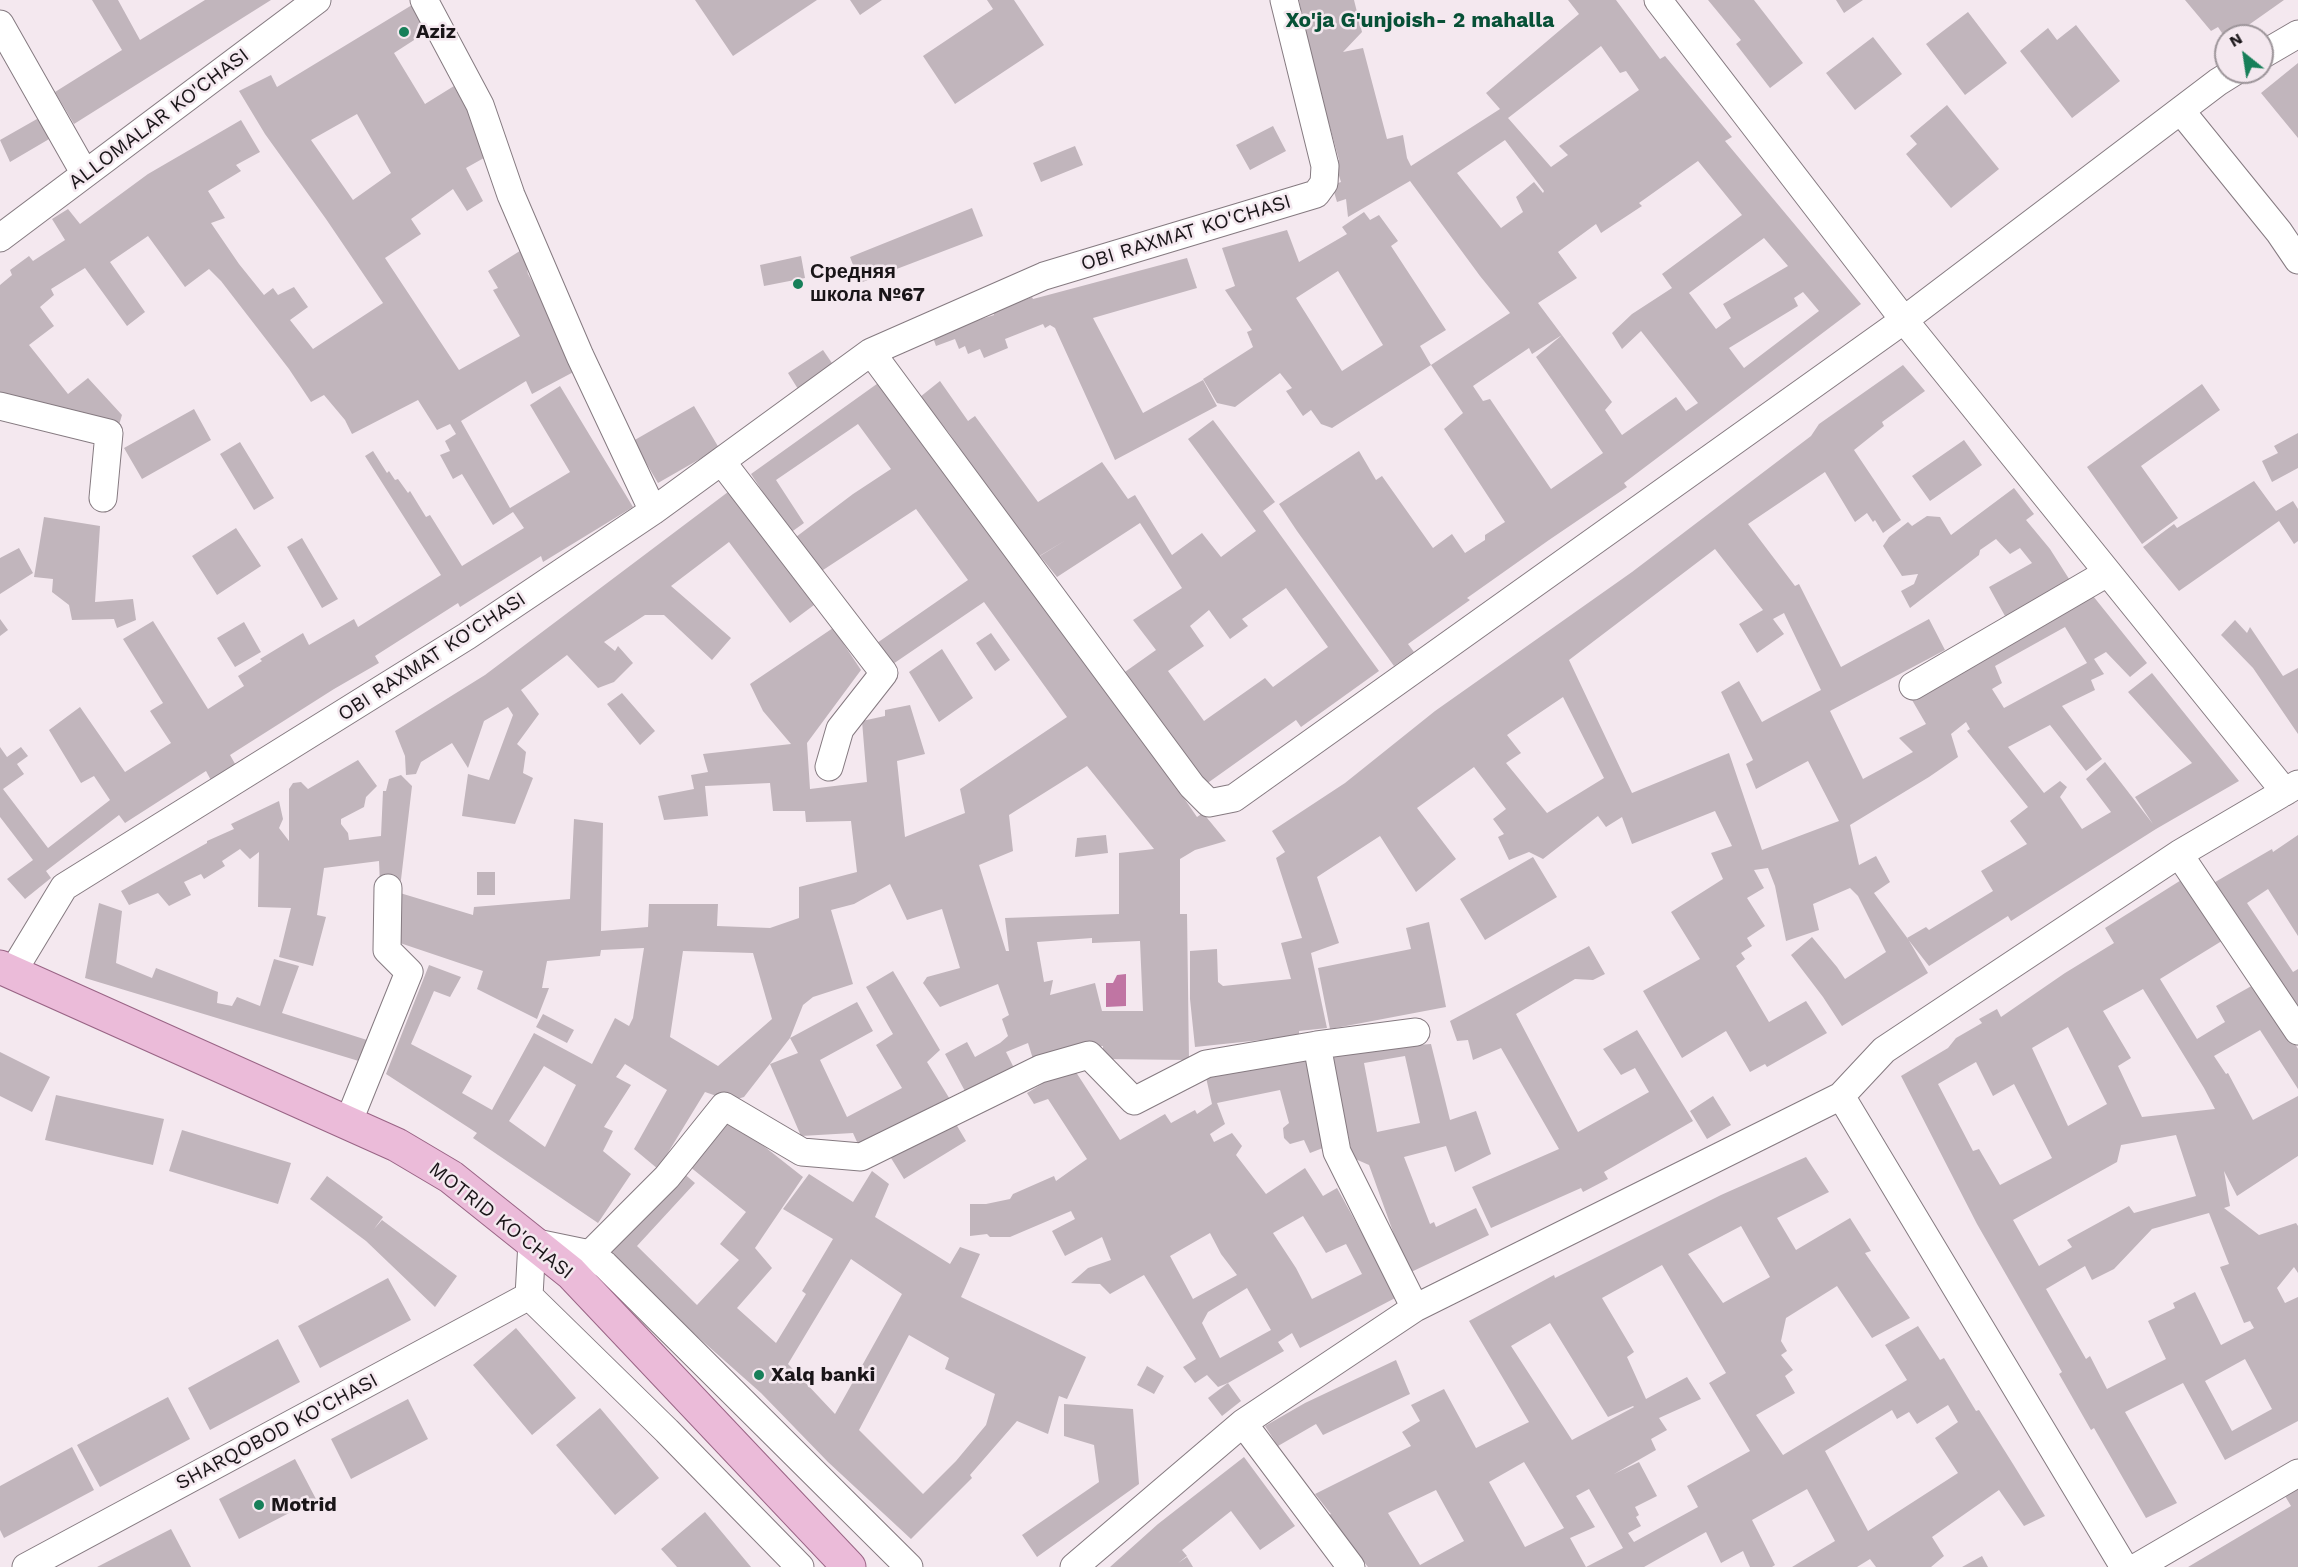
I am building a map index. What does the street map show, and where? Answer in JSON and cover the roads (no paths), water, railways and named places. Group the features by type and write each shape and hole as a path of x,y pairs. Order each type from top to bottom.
{"main road":[{"name":"MOTRID KO'CHASI","path":"6,970 397,1145 451,1177 532,1242 580,1264 849,1567"}],"street":[{"name":"ALLOMALAR KO'CHASI","path":"0,238 317,0"},
{"path":"424,0 480,105 511,195 580,356 653,511"},
{"name":"OBI RAXMAT KO'CHASI","path":"6,970 64,887 467,636 653,511 871,352 1044,276 1316,194 1324,183 1325,166 1284,0"},
{"path":"1074,1567 1243,1423 1414,1308 1841,1096 1884,1050 2179,854 2292,788 2107,573 1904,320 1658,0"},
{"path":"0,24 85,174"},
{"path":"2274,49 2298,34"},
{"path":"871,352 1184,776 1209,803 1234,798 1904,320 2218,84"},
{"path":"2181,111 2279,232 2298,260"},
{"path":"0,406 109,434 103,498"},
{"path":"722,462 884,674 840,729 829,766"},
{"path":"1913,686 2107,573"},
{"path":"2179,854 2298,1031"},
{"path":"348,1123 409,972 387,950 388,888"},
{"path":"580,1264 667,1177 724,1106 802,1152 861,1157 1040,1069 1089,1055 1134,1101 1206,1064 1317,1045 1416,1032"},
{"path":"1317,1045 1337,1152 1414,1308"},
{"path":"1841,1096 2124,1567"},
{"path":"532,1242 529,1296 800,1567"},
{"path":"580,1264 605,1265 909,1567"},
{"name":"SHARQOBOD KO'CHASI","path":"26,1567 529,1296"},
{"path":"1243,1423 1351,1567"},
{"path":"2137,1567 2298,1473"}],"place":[{"name":"Aziz","path":"404,32"},
{"name":"Средняя школа №67","path":"798,284"},
{"name":"Xalq banki","path":"759,1375"},
{"name":"Motrid","path":"259,1505"}],"district":[{"name":"Xo'ja G'unjoish- 2 mahalla","path":"1420,21"}]}
